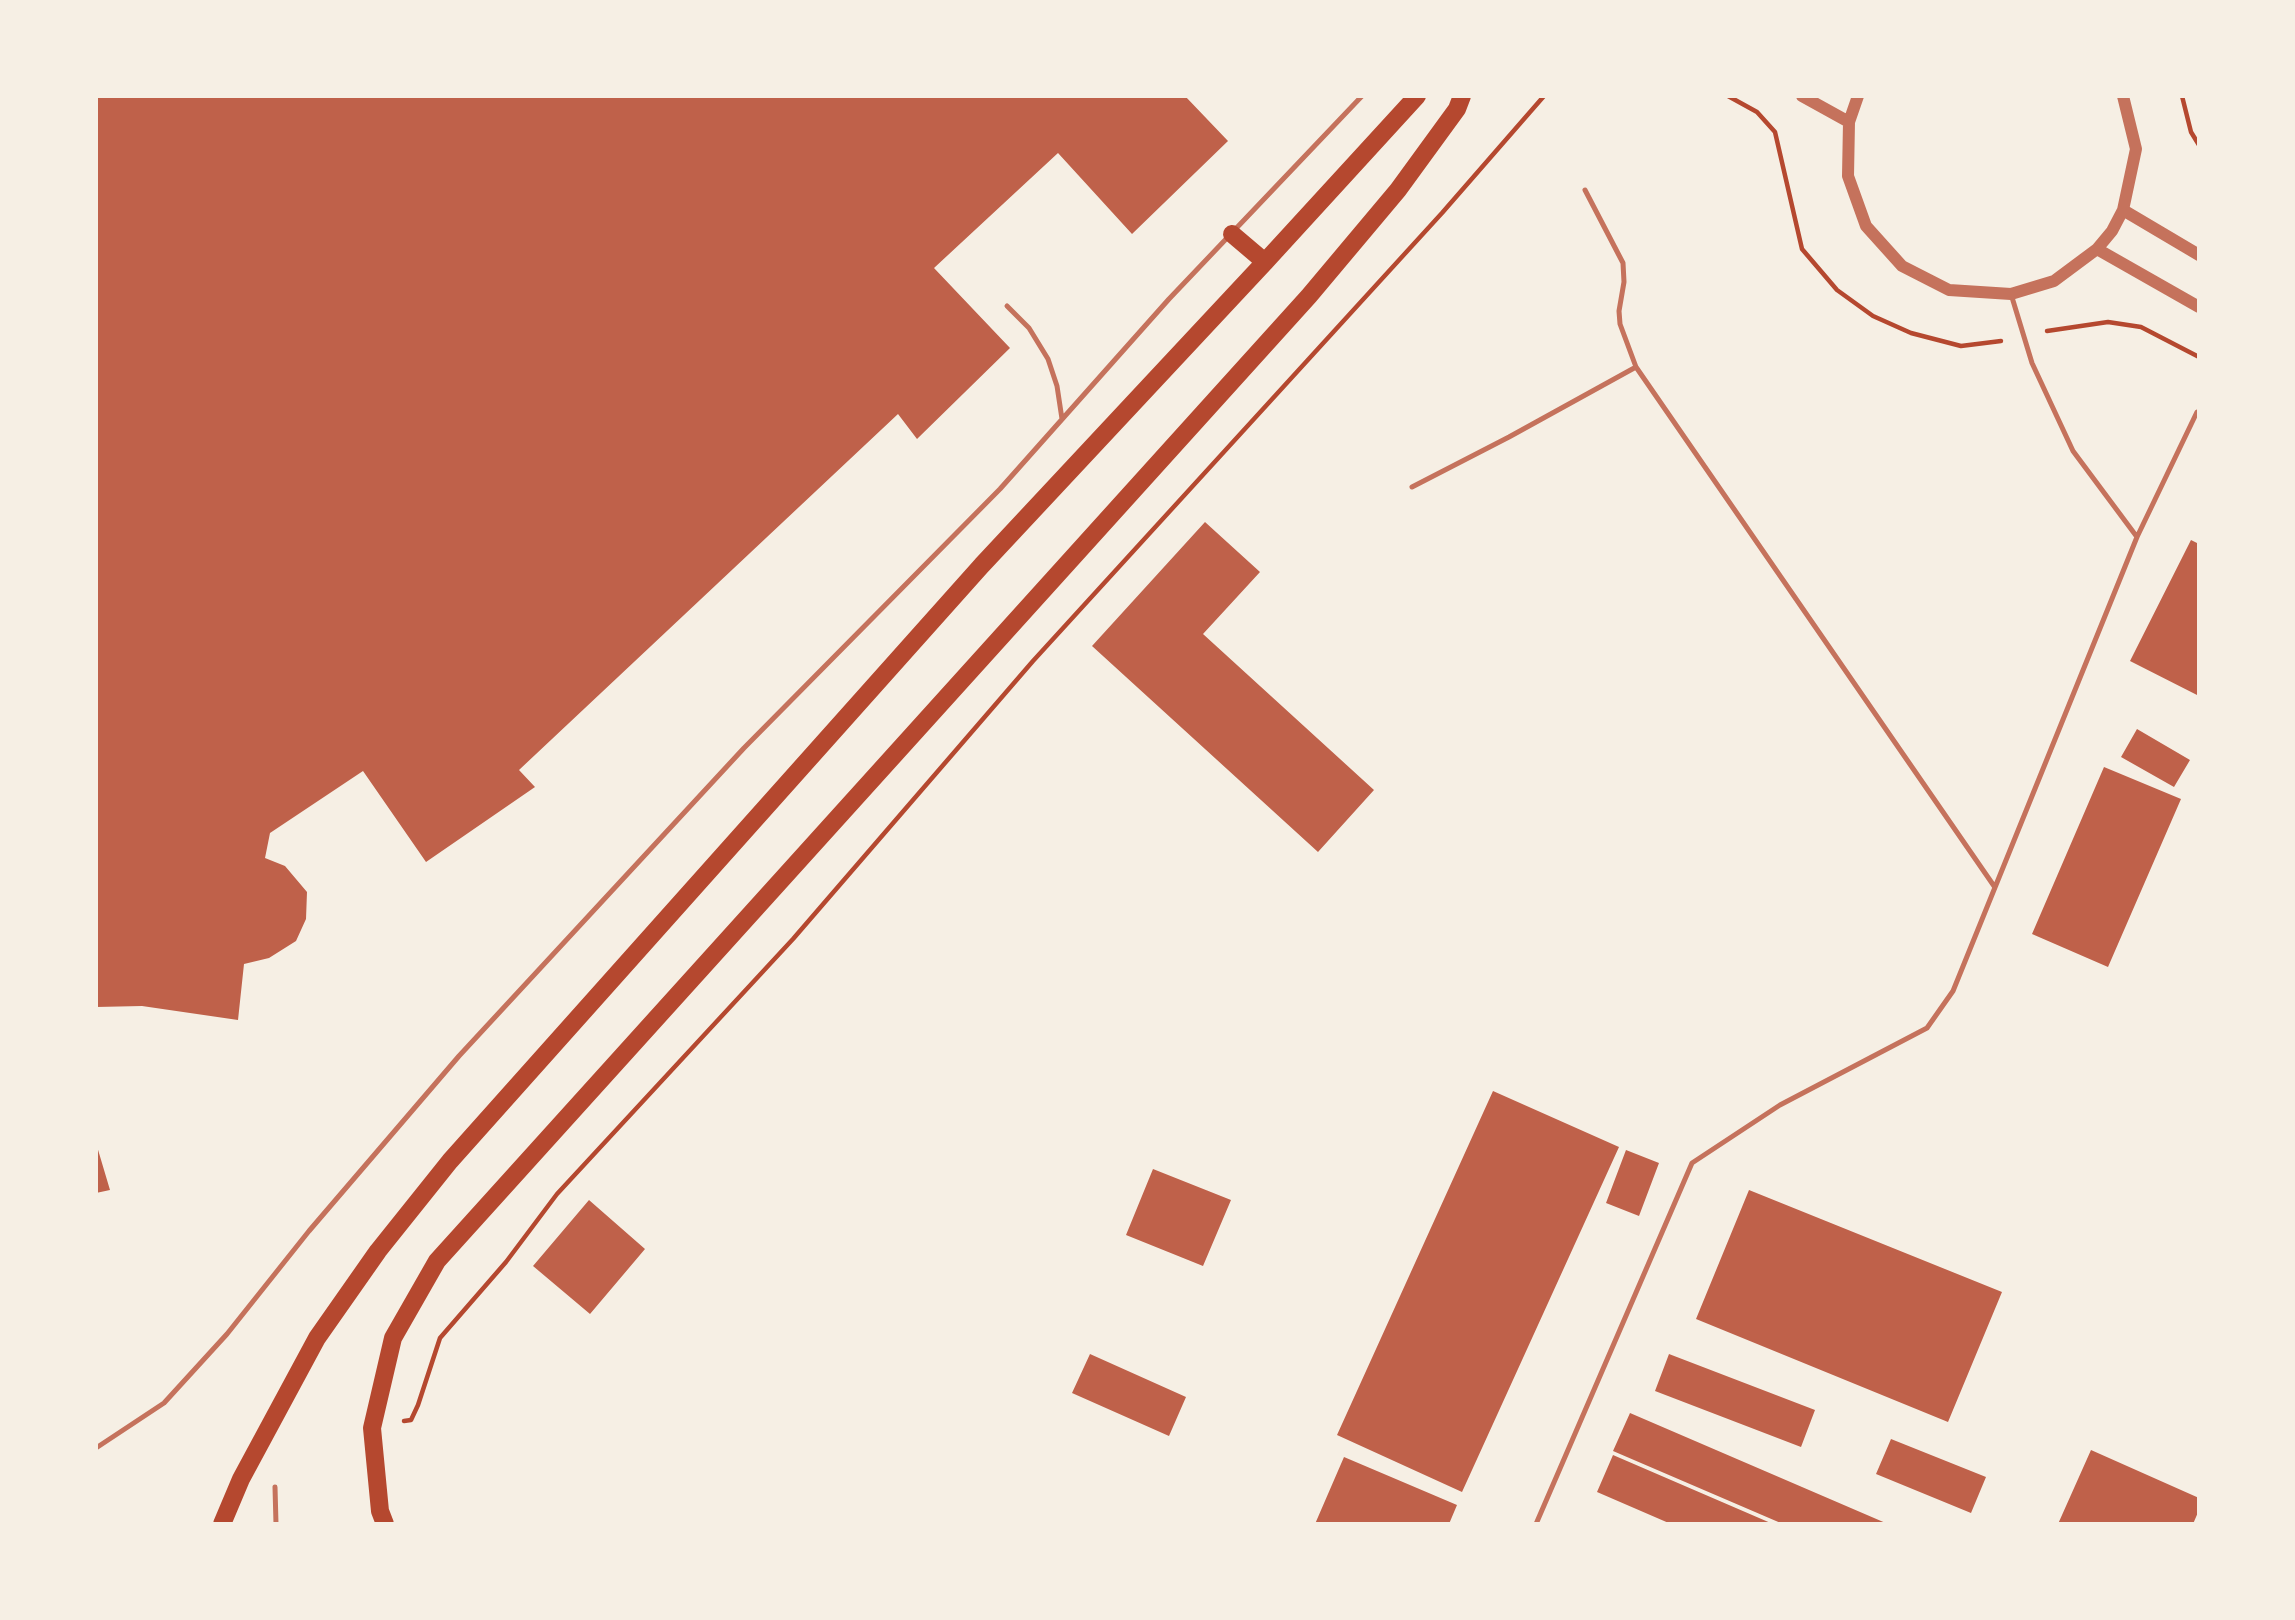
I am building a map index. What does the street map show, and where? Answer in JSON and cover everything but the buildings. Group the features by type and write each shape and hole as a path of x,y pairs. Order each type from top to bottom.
{"main road":[{"path":"385,1524 380,1511 372,1428 393,1338 437,1261 1309,296 1398,190 1457,109 1462,96"},
{"path":"222,1524 241,1479 317,1338 379,1251 450,1161 982,565 1265,262 1408,99"},
{"path":"1232,234 1265,262"}],"street":[{"path":"1802,96 1849,122"},
{"path":"1858,96 1849,122 1848,176 1866,226 1902,266 1949,290 2011,294 2054,281 2097,249 2123,210 2136,149 2123,96"},
{"path":"2123,210 2199,255"},
{"path":"2097,249 2199,307"}],"lane":[{"path":"96,1448 164,1403 227,1334 309,1231 467,1046 744,748 1000,489 1178,290 1362,96"},
{"path":"1585,190 1623,263 1620,324 1636,367 1994,886"},
{"path":"2011,294 2032,363 2073,452 2137,537"},
{"path":"1007,306 1029,328 1048,359 1057,386 1062,419"},
{"path":"1412,487 1636,367"},
{"path":"1536,1524 1692,1163 1780,1105 1927,1028 1953,991 2137,537 2197,412"},
{"path":"275,1487 276,1524"}],"path":[{"path":"372,1428 411,1420 440,1338 506,1262 557,1194 793,939 1033,661 1442,213 1544,96"},
{"path":"2182,96 2191,132 2199,145"}]}
